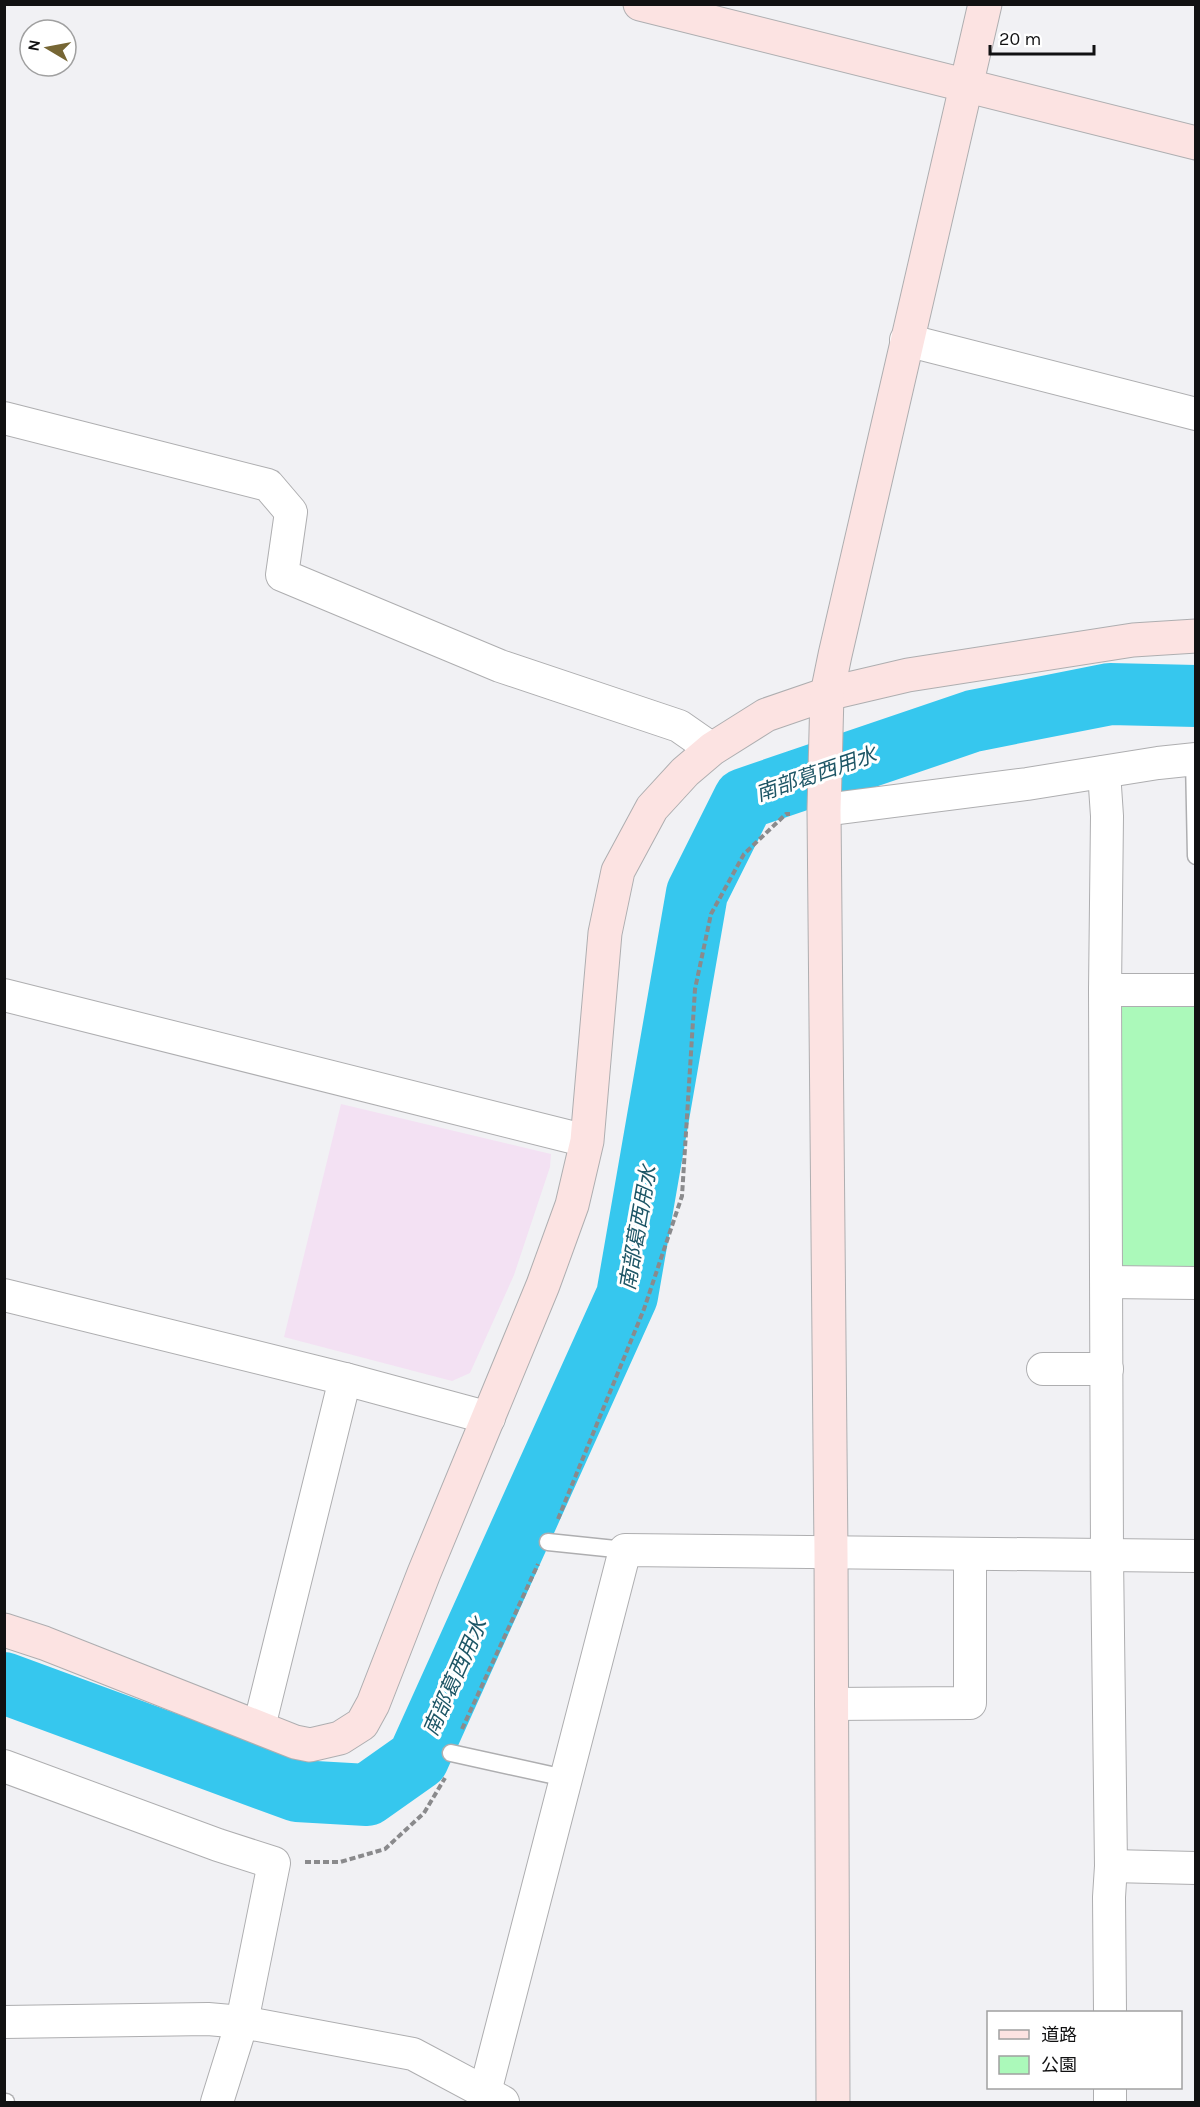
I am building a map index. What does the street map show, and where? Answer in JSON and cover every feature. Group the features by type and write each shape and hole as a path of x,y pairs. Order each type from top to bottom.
{"street":[{"path":"640,4 1196,143"},
{"path":"833,2103 831,1552 824,810 827,694 906,340 985,4"},
{"path":"906,340 1196,414"},
{"path":"4,418 267,485 291,512 282,575 500,666 680,726 712,750"},
{"path":"4,1630 44,1643 295,1742 310,1745 340,1738 362,1724 373,1704 424,1573 543,1285 568,1215 587,1141 605,933 618,871 652,808 685,772 712,750 766,715 827,694 919,674 1133,640 1196,636"},
{"path":"824,810 1027,784 1195,759"},
{"path":"1104,772 1107,810 1105,990 1110,2011"},
{"path":"1105,990 1196,990"},
{"path":"4,995 587,1141"},
{"path":"1107,1282 1196,1283"},
{"path":"4,1295 345,1379 489,1418"},
{"path":"1042,1369 1107,1369"},
{"path":"259,1727 345,1379"},
{"path":"4,2022 208,2019 242,2022 413,2054 496,2099 565,1779 625,1550 1196,1556"},
{"path":"831,1704 970,1703 970,1554"},
{"path":"4,1766 207,1841 274,1863 242,2022 217,2103"},
{"path":"1111,1866 1196,1868"}],"lane":[{"path":"1195,759 1196,856"},
{"path":"548,1542 625,1550"},
{"path":"451,1753 565,1779"}],"path":[{"path":"274,1863 340,1862 384,1849 424,1814 445,1779 451,1753 548,1542 644,1309 682,1196 695,989 711,914 744,854 786,814 824,810"}],"shaded area":[{"path":"341,1104 551,1154 550,1167 514,1275 470,1373 452,1381 284,1337"}],"green space":[{"path":"1115,1001 1195,1001 1195,1274 1118,1273"}],"waterway":[{"name":"南部葛西用水","path":"4,1683 297,1791 367,1795 418,1759 627,1296 697,893 744,799 973,721 1110,694 1196,696"}]}
